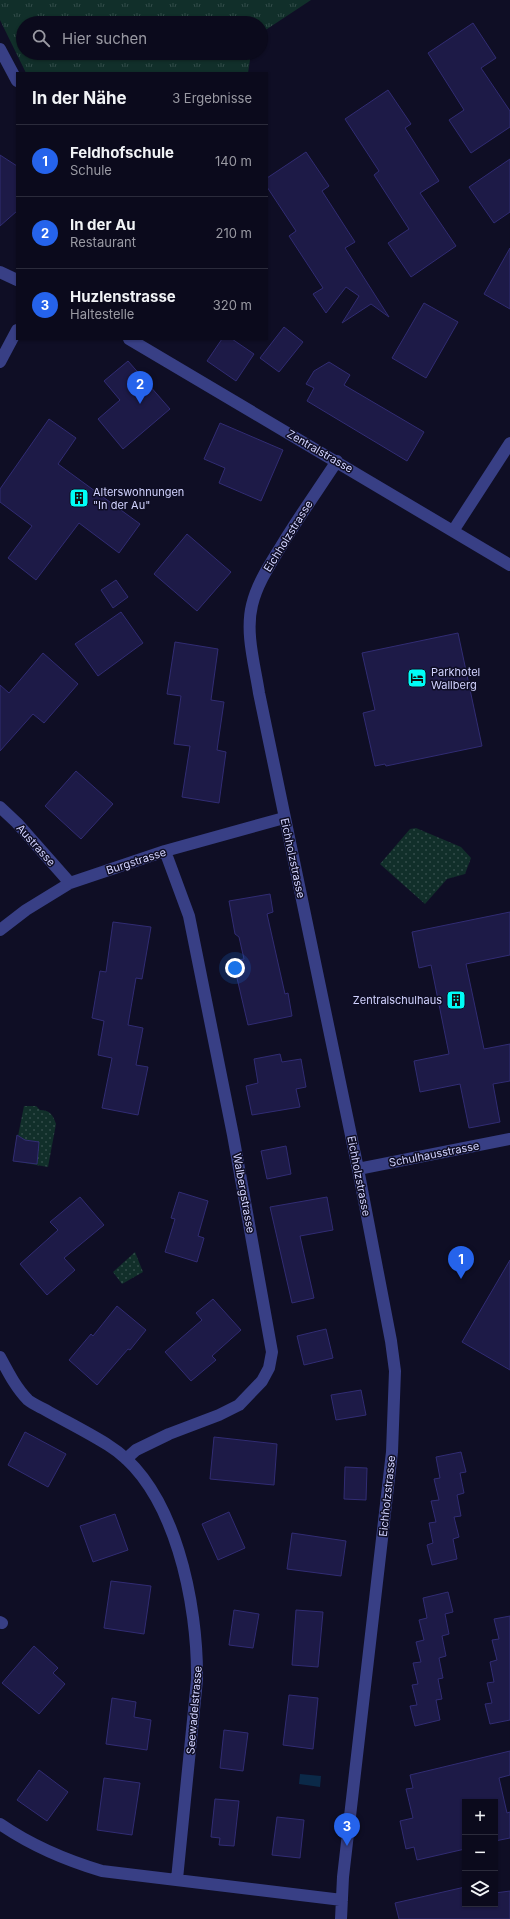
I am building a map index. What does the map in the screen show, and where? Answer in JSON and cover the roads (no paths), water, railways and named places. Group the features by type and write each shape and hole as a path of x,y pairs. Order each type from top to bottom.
{"street":[{"path":"0,49 16,80"},
{"path":"0,272 16,280"},
{"path":"0,362 16,332"},
{"name":"Zentralstrasse","path":"130,340 337,461 510,565"},
{"path":"453,531 510,443"},
{"name":"Eichholzstrasse","path":"337,461 272,560 259,583 252,606 251,638 254,662 284,818 358,1169 391,1341 395,1371 390,1467 343,1877 341,1919"},
{"name":"Austrasse","path":"0,807 17,823 70,883"},
{"name":"Burgstrasse","path":"0,930 26,910 70,883 165,852 284,818"},
{"name":"Walbergstrasse","path":"126,1459 136,1450 169,1434 219,1415 239,1405 262,1381 270,1368 272,1352 233,1135 189,916 165,852"},
{"name":"Schulhausstrasse","path":"358,1169 510,1139"},
{"name":"Seewadelstrasse","path":"0,1357 15,1384 29,1400 109,1445 126,1459 144,1480 162,1509 176,1542 188,1584 195,1622 197,1680 177,1879"},
{"path":"0,1824 38,1848 71,1862 102,1871 342,1900"}],"water":[{"path":"300,1774 321,1776 320,1787 299,1784"}],"place":[{"name":"In der Au","path":"140,404"},
{"name":"Alterswohnungen \"In der Au\"","path":"79,498"},
{"name":"Parkhotel Wallberg","path":"417,678"},
{"name":"Zentralschulhaus","path":"456,1000"},
{"name":"Feldhofschule","path":"461,1279"},
{"name":"Huzlenstrasse","path":"347,1846"}]}
